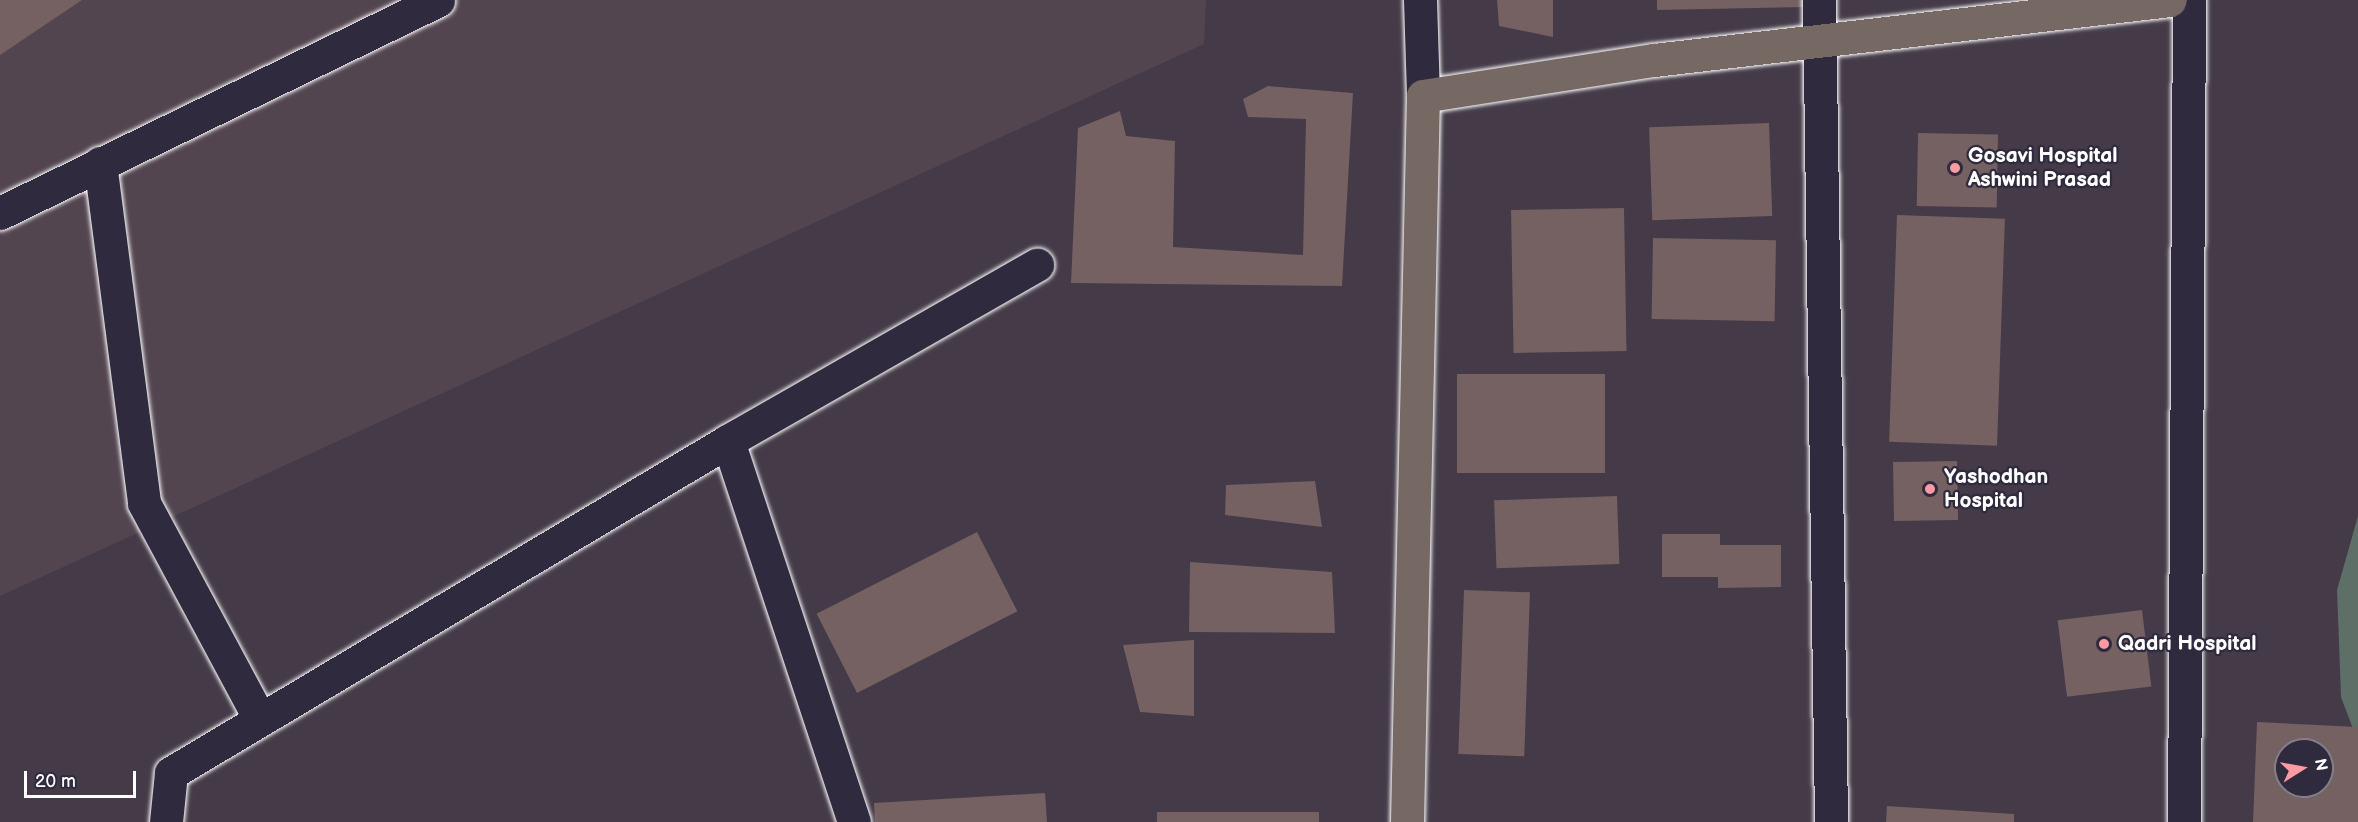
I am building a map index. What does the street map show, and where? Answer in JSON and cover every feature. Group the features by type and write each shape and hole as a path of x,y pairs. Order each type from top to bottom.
{"main road":[{"path":"1407,822 1423,96 1654,60 2170,0"}],"street":[{"path":"0,213 438,0"},
{"path":"1420,0 1423,96"},
{"path":"1819,0 1832,822"},
{"path":"2184,822 2189,0"},
{"path":"100,163 144,503 260,719"},
{"path":"166,822 171,773 728,441 1037,265"},
{"path":"728,441 854,822"}],"shaded area":[{"path":"0,0 1206,0 1204,44 0,596"}],"green space":[{"path":"2358,516 2358,742 2341,697 2337,590"}],"building":[{"path":"0,0 82,0 0,55"},
{"path":"1497,0 1553,0 1553,37 1499,26"},
{"path":"1657,0 1807,0 1807,7 1657,10"},
{"path":"1268,86 1353,93 1342,286 1071,283 1078,128 1120,111 1126,136 1175,141 1173,247 1303,255 1306,119 1248,117 1243,99"},
{"path":"1769,123 1772,216 1652,220 1649,127"},
{"path":"1918,133 1998,134 1997,207 1917,206"},
{"path":"1624,208 1626,351 1514,353 1511,210"},
{"path":"1897,215 2005,219 1997,446 1889,442"},
{"path":"1653,238 1776,240 1775,321 1652,319"},
{"path":"1457,374 1605,374 1605,473 1457,473"},
{"path":"1957,461 1958,520 1894,521 1893,462"},
{"path":"1315,481 1322,527 1225,515 1226,485"},
{"path":"1617,496 1619,564 1496,568 1494,500"},
{"path":"977,532 1017,611 857,693 817,614"},
{"path":"1662,534 1720,534 1720,545 1781,545 1781,587 1718,588 1718,577 1662,577"},
{"path":"1190,562 1332,572 1335,633 1189,632"},
{"path":"1464,590 1530,592 1524,756 1458,754"},
{"path":"2142,610 2151,686 2067,697 2058,620"},
{"path":"1194,640 1194,716 1140,712 1123,645"},
{"path":"2257,722 2358,727 2358,822 2253,822"},
{"path":"1045,793 1047,822 875,822 874,803"},
{"path":"1887,806 2014,814 2014,822 1886,822"},
{"path":"1157,812 1319,812 1319,822 1157,822"}],"place":[{"name":"Gosavi Hospital Ashwini Prasad","path":"1955,168"},
{"name":"Yashodhan Hospital","path":"1930,489"},
{"name":"Qadri Hospital","path":"2104,644"}]}
